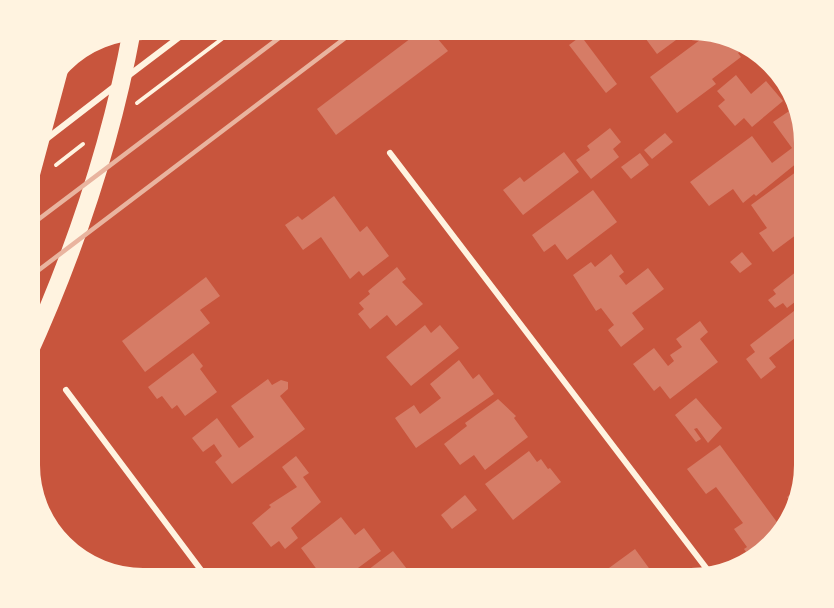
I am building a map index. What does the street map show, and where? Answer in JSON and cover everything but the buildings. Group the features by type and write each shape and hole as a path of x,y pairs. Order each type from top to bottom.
{"highway":[{"path":"36,338 90,199 115,108 131,37"},
{"path":"36,156 56,81"}],"street":[{"path":"36,147 181,36"},
{"path":"390,153 708,570"},
{"path":"66,390 202,572"}],"railway":[{"path":"36,221 282,36"},
{"path":"36,272 348,36"}]}
